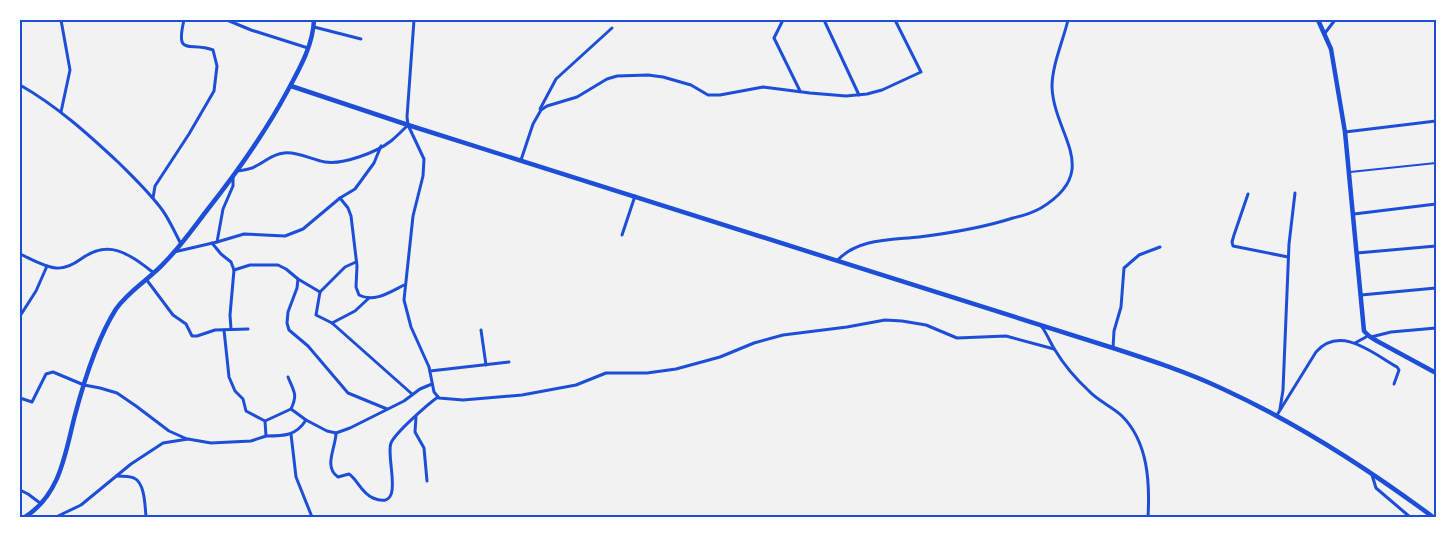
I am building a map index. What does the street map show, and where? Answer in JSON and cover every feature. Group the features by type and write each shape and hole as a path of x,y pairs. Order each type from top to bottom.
{"street":[{"path":"60,20 70,70 61,112"},
{"path":"153,199 155,186 214,91 217,66 213,50 185,46 180,38 184,20"},
{"path":"228,20 250,30 308,48"},
{"path":"25,517 41,504 53,488 59,475 84,385 116,310 132,291 154,274 174,252 238,171 261,137 291,86 308,48 314,20"},
{"path":"414,20 408,125 424,159 413,216 404,300 411,327 430,371 434,392 438,397 447,400 463,400 522,395 576,385 606,374 647,373 676,369 720,357 754,343 782,335 885,320 926,325 958,338 1006,336 1054,349"},
{"path":"783,20 774,38 800,92"},
{"path":"824,20 860,95"},
{"path":"539,112 547,106 583,94 612,77 623,75 663,77 691,85 708,95 720,95 763,86 841,96 860,95 882,90 921,72 895,20"},
{"path":"837,261 849,251 870,243 981,228 1030,213 1042,208 1064,190 1070,177 1071,154 1069,141 1056,110 1052,84 1068,20"},
{"path":"1318,20 1325,33 1334,60 1345,132 1363,328 1368,338 1436,373"},
{"path":"1325,33 1335,20"},
{"path":"314,27 361,39"},
{"path":"521,160 532,124 556,79 612,28"},
{"path":"20,85 61,112 102,147 153,199 164,213 181,244"},
{"path":"291,86 408,125 1113,348 1202,380 1276,416 1333,449 1433,517"},
{"path":"1345,132 1436,121"},
{"path":"238,171 249,170 270,156 288,152 333,163 349,160 390,142 408,125"},
{"path":"174,252 244,234 290,235 303,228 340,198 355,189 374,163 381,146"},
{"path":"217,242 223,209 233,186 233,177"},
{"path":"1280,409 1283,390 1288,257 1294,193"},
{"path":"1248,194 1234,235 1233,246 1288,257"},
{"path":"622,234 635,196"},
{"path":"340,198 348,208 351,216 357,291 359,295 364,298 379,297 405,285"},
{"path":"1354,214 1436,204"},
{"path":"212,243 231,262 234,270 230,315 231,329"},
{"path":"1357,253 1436,246"},
{"path":"1113,348 1114,331 1121,307 1124,268 1139,255 1160,247"},
{"path":"20,254 54,268 72,264 93,251 114,249 130,256 154,274"},
{"path":"356,262 345,267 320,292 316,314 318,317 332,323 412,394"},
{"path":"234,270 250,265 278,265 320,292"},
{"path":"20,316 36,291 47,266"},
{"path":"146,279 173,315 186,324 192,336 231,329 248,329"},
{"path":"298,279 288,312 287,323 289,330 308,346 348,393 387,409"},
{"path":"1361,295 1436,288"},
{"path":"332,323 354,311 369,298"},
{"path":"1041,326 1054,349 1072,373 1090,393 1122,416 1140,441 1147,474 1148,517"},
{"path":"1355,343 1392,332 1436,328"},
{"path":"224,330 227,364 235,391 244,399 246,411 265,421"},
{"path":"480,330 486,365"},
{"path":"1276,416 1321,346 1334,341 1347,340 1355,343 1397,367 1399,370 1394,384"},
{"path":"430,371 509,362"},
{"path":"20,398 32,402 46,374 51,372 84,385 118,394 132,402 169,431 188,439 211,443 251,441 266,436 291,434 302,427 306,420"},
{"path":"265,421 291,410 296,396 288,378"},
{"path":"291,410 327,431 336,433 404,401 412,394 432,384"},
{"path":"336,433 331,461 332,472 338,478 348,474 370,496 380,500 387,499 391,496 393,488 388,456 390,444 438,397"},
{"path":"416,417 415,432 424,448 427,481"},
{"path":"265,421 266,436"},
{"path":"291,434 296,477 312,517"},
{"path":"56,517 81,505 146,452 163,443 188,439"},
{"path":"1372,475 1376,488 1410,517"},
{"path":"117,476 135,479 139,482 144,499 146,517"},
{"path":"20,490 41,504"}],"lane":[{"path":"1350,172 1436,163"}]}
